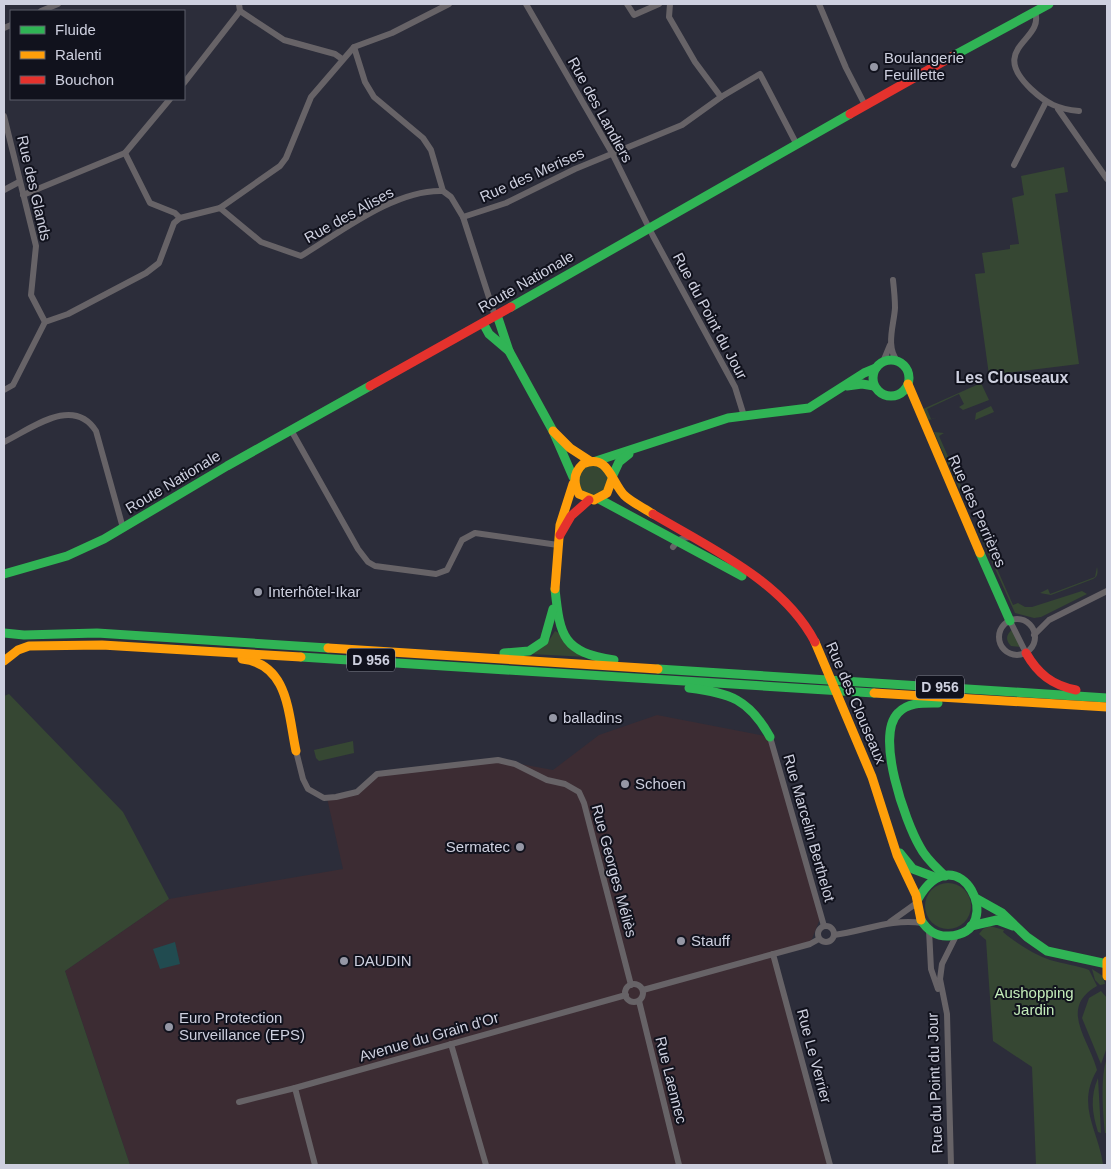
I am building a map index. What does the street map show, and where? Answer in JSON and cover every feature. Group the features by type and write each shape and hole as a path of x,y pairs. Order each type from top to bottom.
{"main road":[{"name":"Route Nationale","path":"8,574 67,556 123,528 291,430 650,230 865,105 1049,4"},
{"path":"496,316 509,351 553,431 579,494 589,500"},
{"path":"483,323 490,334 509,351"},
{"path":"555,590 560,525 573,480 582,464 635,450 703,424 744,416 809,408 879,365 898,362 906,368 908,384 898,395 887,396 874,386 862,384 844,387"},
{"path":"874,386 873,374 879,365"},
{"name":"Rue des Perrières","path":"908,384 1010,621"},
{"name":"Rue des Perrières","path":"898,395 919,413"},
{"path":"553,431 570,448 593,461 607,466 612,478"},
{"path":"558,541 571,516 589,500 599,499 609,491 619,462 635,450"},
{"name":"Rue des Clouseaux","path":"612,478 625,496 682,542"},
{"name":"Rue des Clouseaux","path":"599,499 766,588 802,621 822,659 863,753 896,844 900,863 918,901"},
{"path":"4,579 8,574"},
{"name":"D 956","path":"471,657 523,652 538,646 548,634 555,590"},
{"name":"D 956","path":"555,590 559,628 562,636 577,650 606,660 710,673"},
{"name":"D 956","path":"4,633 24,635 97,633 1107,697"},
{"name":"D 956","path":"4,661 18,650 42,644 207,650 1107,707"},
{"path":"207,650 221,657 252,659 264,664 273,672 280,684 296,751"},
{"path":"1026,653 1034,668 1052,684 1107,697"},
{"name":"D 956","path":"624,676 721,693 738,698 753,710 770,737"},
{"name":"D 956","path":"941,877 922,851 909,824 888,739 892,722 900,710 912,705 942,703 956,697"},
{"name":"Rue des Clouseaux","path":"896,844 913,869 941,877"},
{"path":"971,926 978,909 974,890 968,883 957,878 941,877 924,888 918,901 918,910 926,927 938,935 956,936 971,926 997,920 1020,930"},
{"path":"977,899 1002,912 1020,930 1047,951 1107,963 1107,976"}],"street":[{"path":"43,10 58,4"},
{"path":"185,82 240,12 239,4"},
{"path":"4,390 13,385 46,322 68,314 146,273 159,263 174,223 180,218 220,208 280,166 286,158 311,97 342,59 354,48 398,30 448,4"},
{"name":"Rue des Landiers","path":"526,4 612,153 650,230"},
{"path":"627,4 634,15 659,4"},
{"path":"670,4 670,17 695,62 721,97"},
{"path":"819,4 846,68 865,105"},
{"path":"240,12 284,40 335,54 342,59"},
{"path":"1035,12 1037,17 1034,27 1017,50 1014,66 1021,79 1046,102 1058,109 1107,179"},
{"path":"354,48 365,82 374,97 423,138 427,144 443,191 451,197 463,217 496,316"},
{"name":"Rue des Merises","path":"463,217 506,203 612,153 682,125 721,97 760,74 797,145"},
{"path":"23,195 125,153 169,100"},
{"path":"1014,165 1046,102"},
{"path":"1058,109 1079,111"},
{"name":"Rue des Glands","path":"4,116 36,246 31,296 46,322"},
{"path":"125,153 150,203 175,213 180,218"},
{"path":"4,190 19,182"},
{"name":"Rue des Alises","path":"220,208 261,242 302,256 384,206 431,190 443,191"},
{"name":"Rue du Point du Jour","path":"650,230 735,387 744,416"},
{"path":"893,280 895,306 891,344 893,356 898,362"},
{"path":"879,365 891,344"},
{"path":"4,442 64,414 79,415 90,423 96,431 123,528"},
{"path":"291,430 358,550 368,562 375,566 436,574 447,570 462,540 475,533 558,541"},
{"path":"1034,635 1050,620 1107,591"},
{"path":"1020,620 1028,624 1034,635 1033,645 1026,653 1015,655 1005,651 1001,646 1000,631 1010,621 1020,620"},
{"path":"1028,624 1050,620"},
{"path":"1010,621 1026,653"},
{"name":"Rue Marcelin Berthelot","path":"770,737 824,926"},
{"name":"Rue Georges Méliès","path":"296,751 303,779 308,789 324,798 357,792 377,774 498,760 516,764 547,780 566,784 579,792 584,804 630,985"},
{"path":"889,922 918,901"},
{"path":"643,990 810,944 819,939 828,942 834,935 889,922 909,921 926,927"},
{"path":"819,939 819,930 824,926 831,928 834,935"},
{"name":"Rue du Point du Jour","path":"926,927 931,969 947,1014 950,1165"},
{"name":"Rue du Point du Jour","path":"943,1000 940,979 942,964 956,936"},
{"name":"Rue Le Verrier","path":"773,954 830,1165"},
{"path":"636,984 643,990 642,998 638,1001 629,1000 626,995 630,985 636,984"},
{"name":"Avenue du Grain d'Or","path":"239,1102 626,995"},
{"name":"Rue Laennec","path":"638,1001 679,1165"},
{"path":"450,1044 486,1165"},
{"path":"295,1088 315,1165"}],"shaded area":[{"path":"657,715 770,737 821,916 810,944 774,954 830,1165 130,1165 65,971 169,899 343,869 327,798 357,792 377,774 498,760 553,770 599,735"},
{"path":"175,942 180,964 160,969 153,949"}],"green space":[{"path":"1064,167 1068,192 1055,194 1079,364 989,375 975,274 985,273 982,253 1010,249 1010,245 1019,244 1012,198 1024,195 1021,176"},
{"path":"981,383 989,400 963,410 959,407 964,404 959,394 927,409 931,419 937,418 928,420 923,409"},
{"path":"991,406 994,412 975,420 976,413"},
{"path":"934,432 944,433 939,436 965,495 962,495"},
{"path":"593,465 599,466 607,474 607,486 599,494 593,495 587,494 579,486 578,480 579,474 587,466"},
{"path":"979,528 1013,605 1018,603 1025,607 1032,607 1082,591 1087,594 1041,617 1034,618 1015,613 978,531"},
{"path":"1097,567 1096,577 1093,579 1051,595 1040,593 1048,589 1050,594 1095,577"},
{"path":"1013,629 1021,647 1011,646 1008,642 1008,635"},
{"path":"555,631 587,657 531,654 550,639"},
{"path":"9,694 123,812 169,899 65,971 130,1165 4,1165 4,696"},
{"path":"353,741 354,753 319,761 316,758 314,750"},
{"path":"948,883 961,887 967,893 971,906 967,919 961,925 948,929 935,925 929,919 925,906 929,893 935,887"},
{"name":"Aushopping Jardin","path":"990,926 1004,930 1003,932 1019,944 1044,958 1089,970 1097,986 1085,995 1079,1004 1078,1014 1079,1025 1097,1070 1088,1095 1088,1106 1103,1164 1036,1165 1032,1067 993,1041 986,940 979,934 983,929"},
{"path":"1092,969 1103,976 1105,984 1100,985 1095,980"},
{"path":"1101,991 1107,998 1107,1047 1101,1064 1082,1018 1089,998"},
{"path":"1107,1059 1107,1133 1105,1133 1103,1074"},
{"path":"1098,1078 1101,1133 1098,1132 1094,1118 1093,1105 1095,1085"}],"traffic: fast":[{"path":"953,56 1049,4"},
{"path":"511,307 850,114"},
{"path":"497,315 509,351"},
{"path":"483,323 489,334 509,351 553,431 573,477"},
{"path":"891,360 898,361 904,365 908,371 909,378 908,385 904,391 898,395 891,396 884,395 878,391 874,385 873,378 874,371 878,365 884,361 891,360"},
{"path":"596,461 728,418 809,408 864,373 876,368"},
{"path":"847,386 862,384 874,386"},
{"path":"4,574 67,556 104,539 227,466 370,386"},
{"path":"612,477 619,462 629,454"},
{"path":"599,499 742,576"},
{"path":"980,553 1010,621"},
{"path":"555,589 559,619 567,640 574,647 584,652 614,660"},
{"path":"504,653 529,651 544,641 553,609"},
{"path":"4,633 24,635 97,633 328,648"},
{"path":"301,657 874,693"},
{"path":"658,669 1107,698"},
{"path":"689,688 716,692 737,700 754,714 770,737"},
{"path":"938,703 916,704 902,709 892,724 890,740 895,779 907,818 922,851 931,863 945,876"},
{"path":"900,853 913,869 937,878"},
{"path":"918,899 933,881 948,875 961,879 971,890 977,904 976,919 967,930 949,936 933,932 921,920"},
{"path":"977,899 1002,913 1027,937 1047,951 1107,964"},
{"path":"971,926 997,920 1013,926"}],"traffic: slow":[{"path":"908,384 980,553"},
{"path":"553,431 570,448 590,461"},
{"path":"612,479 607,493 594,500 579,494 575,482 577,471 583,464 598,462 608,470 624,495 653,514"},
{"path":"555,589 560,525 573,484"},
{"path":"815,642 872,777 897,855 916,895 921,920"},
{"path":"4,661 18,650 29,646 102,645 301,657"},
{"path":"328,648 658,669"},
{"path":"242,659 257,663 269,670 278,681 288,707 296,751"},
{"path":"874,693 1107,707"},
{"path":"1107,961 1107,976"}],"traffic: jam":[{"path":"850,114 953,56"},
{"path":"370,386 511,307"},
{"path":"560,535 571,516 589,500"},
{"path":"653,514 721,553 765,584 801,620 815,642"},
{"path":"1026,653 1046,678 1076,690"}],"place":[{"name":"Boulangerie Feuillette","path":"874,67"},
{"name":"Interhôtel-Ikar","path":"258,592"},
{"name":"balladins","path":"553,718"},
{"name":"Schoen","path":"625,784"},
{"name":"Sermatec","path":"520,847"},
{"name":"Stauff","path":"681,941"},
{"name":"DAUDIN","path":"344,961"},
{"name":"Euro Protection Surveillance (EPS)","path":"169,1027"}],"district":[{"name":"Les Clouseaux","path":"1012,377"}]}
